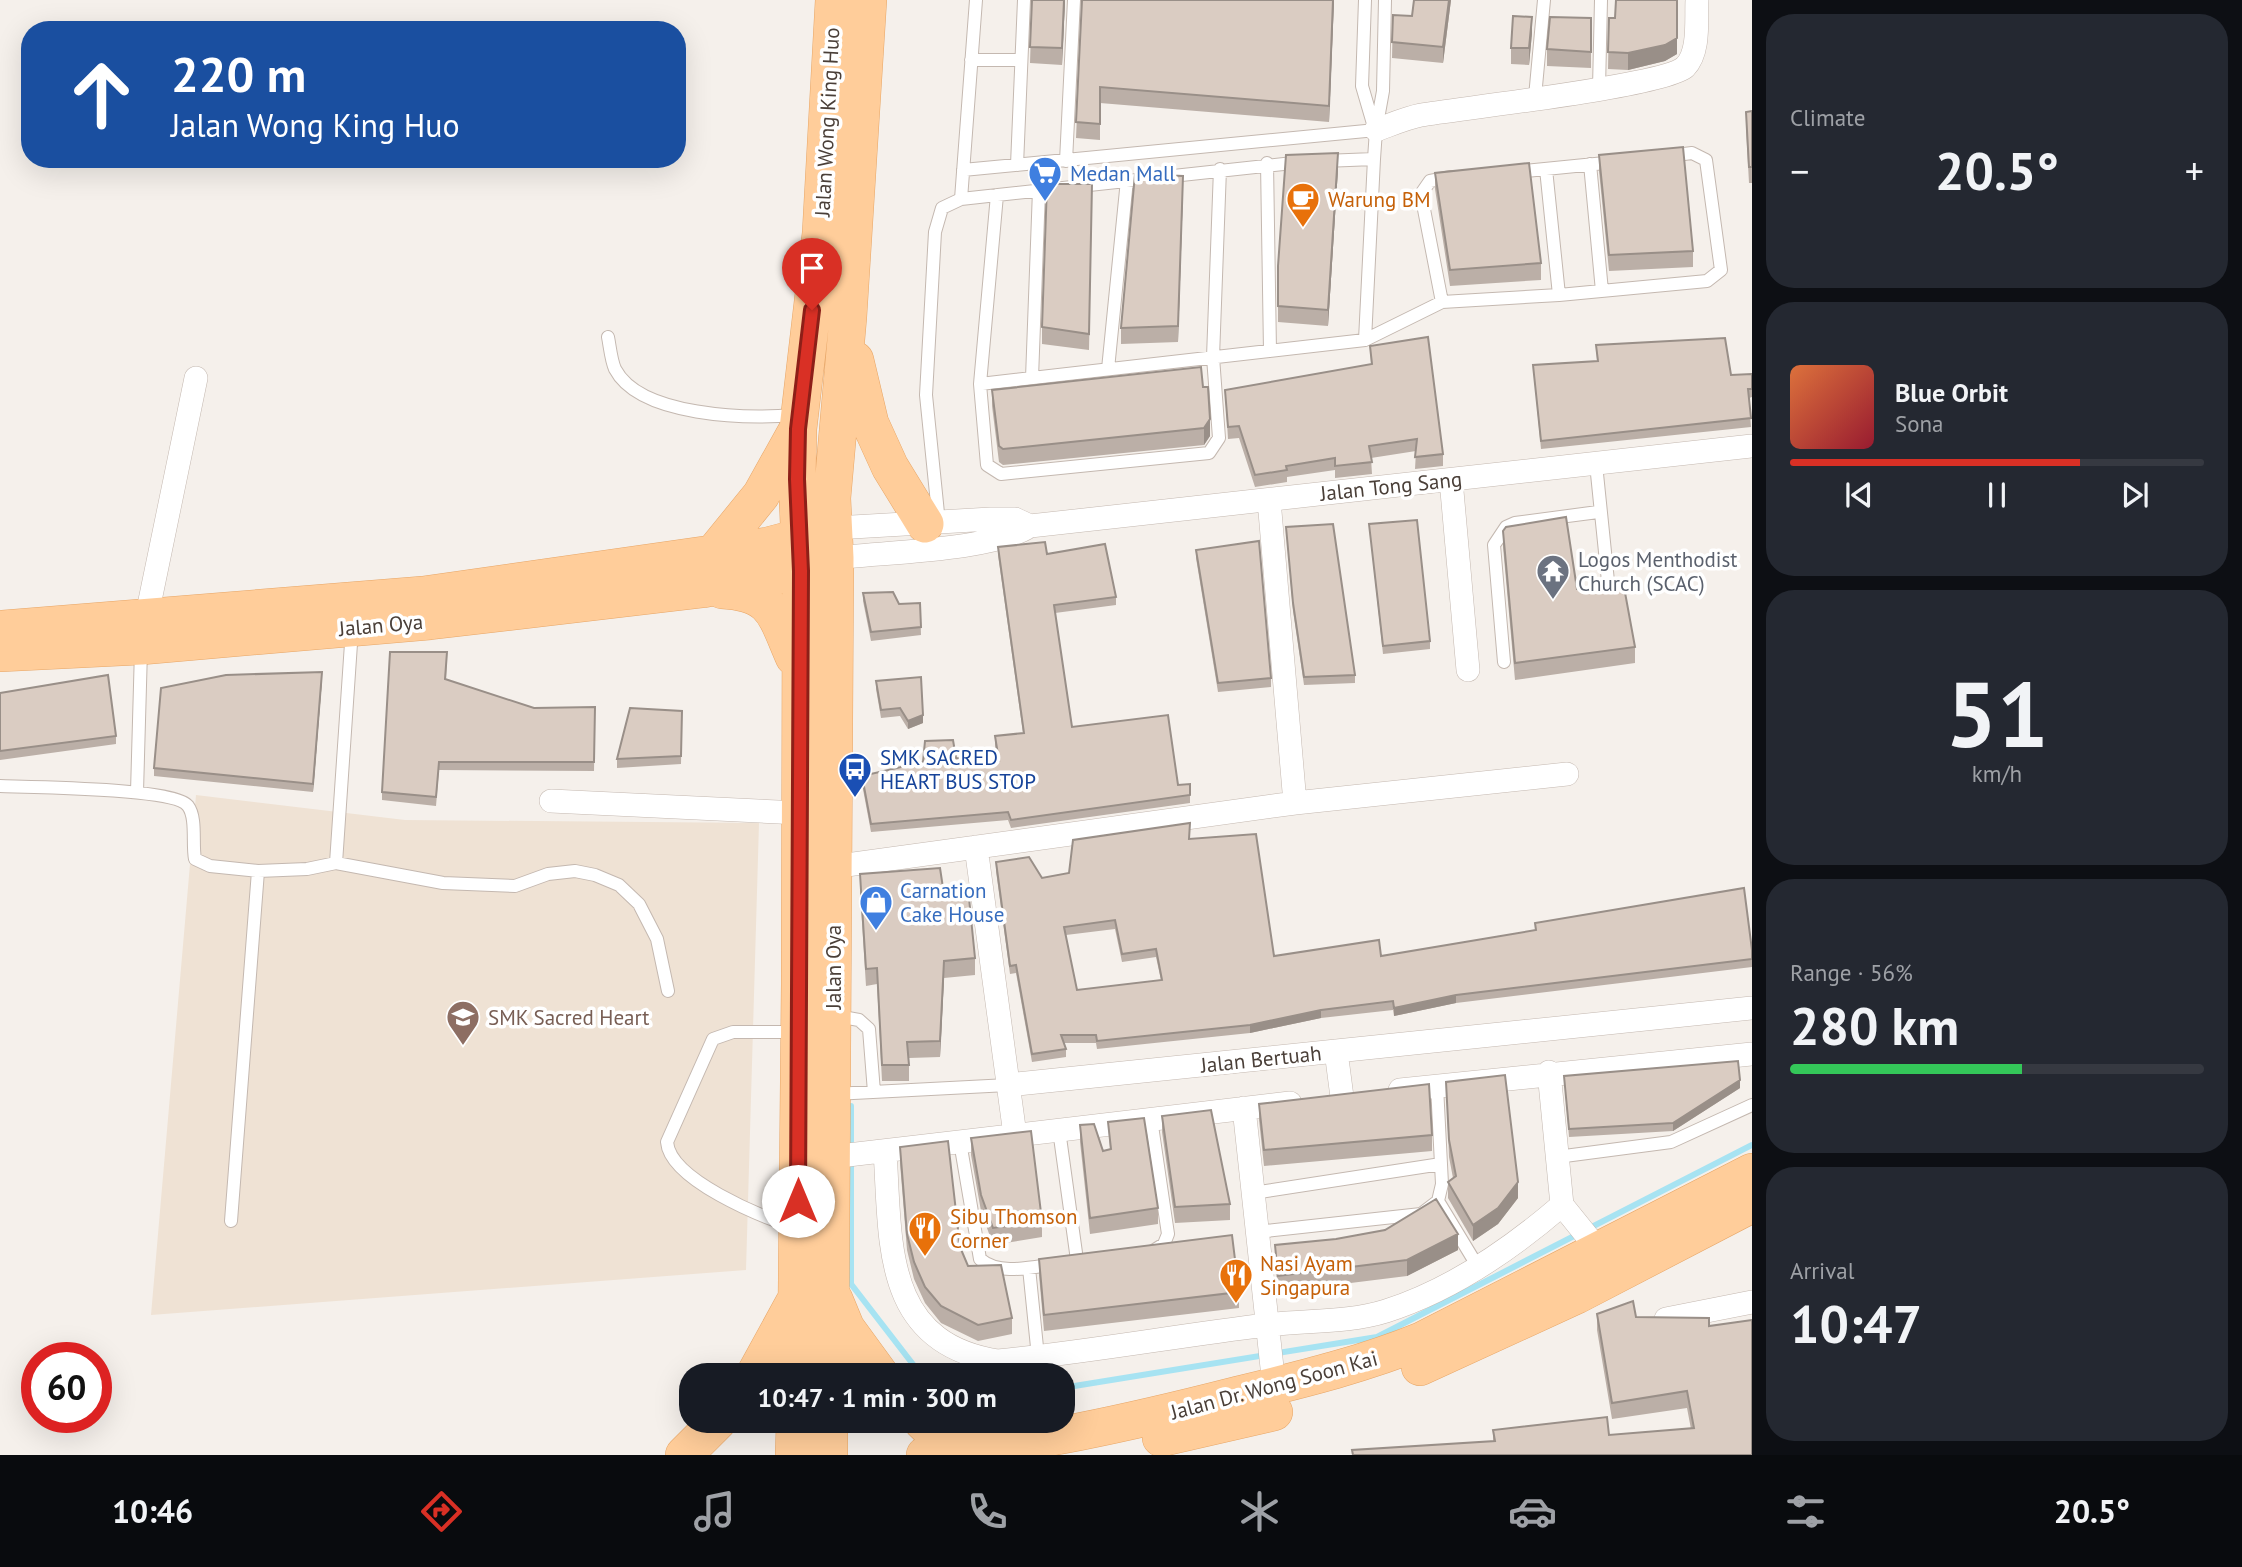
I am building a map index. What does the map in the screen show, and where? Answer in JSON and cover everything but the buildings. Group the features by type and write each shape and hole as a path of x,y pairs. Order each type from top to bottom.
{"main road":[{"name":"Jalan Wong King Huo","path":"800,554 799,421 821,233 834,0"},
{"name":"Jalan Wong King Huo","path":"835,543 832,498 848,317 868,0"},
{"path":"848,317 870,423 890,467 932,523"},
{"path":"713,554 761,495 799,421"},
{"name":"Jalan Oya","path":"0,629 144,631 352,628 703,589 835,543 833,1016 830,1094 856,1154 815,1296 799,1363"},
{"name":"Jalan Oya","path":"0,653 767,546 800,554"},
{"name":"Jalan Oya","path":"800,554 798,1228 828,1363"},
{"path":"703,589 743,591 765,600 772,608 800,671"},
{"name":"Jalan Dr. Wong Soon Kai","path":"939,1454 1039,1440 1159,1415 1270,1353 1376,1360 1423,1340 1594,1245 1752,1172"},
{"name":"Jalan Dr. Wong Soon Kai","path":"1074,1455 1214,1428 1401,1375 1504,1331 1752,1204"},
{"path":"764,1363 815,1296 846,1328 872,1363"},
{"path":"684,1455 706,1433"},
{"path":"794,1455 795,1433"},
{"path":"829,1455 830,1433"},
{"path":"928,1433 939,1454"}],"street":[{"path":"1376,130 1417,116 1665,77 1686,66 1696,41 1697,0"},
{"path":"144,631 196,378"},
{"name":"Jalan Tong Sang","path":"835,543 982,542 1017,535 1030,526 1752,446"},
{"path":"1451,480 1468,670"},
{"path":"1269,500 1296,803"},
{"name":"Jalan Tong Sang","path":"835,543 932,523 1015,519 1030,526"},
{"path":"832,867 1296,803 1567,774"},
{"path":"551,801 800,813"},
{"path":"976,847 1015,1135"},
{"name":"Jalan Bertuah","path":"1009,1086 1752,1008"},
{"path":"1336,1051 1342,1097"},
{"path":"1566,1210 1478,1267 1389,1310 1270,1353 1038,1357 998,1361 968,1356 937,1337 913,1310 898,1285 892,1254 856,1154 1549,1072 1752,1054"},
{"path":"1549,1072 1566,1210 1594,1245"},
{"path":"1244,1108 1270,1353"},
{"path":"1667,1319 1752,1302"}],"lane":[{"path":"961,199 976,0"},
{"path":"1017,165 1024,0"},
{"path":"1066,161 1074,0"},
{"path":"1365,0 1362,86 1376,130"},
{"path":"1364,340 1376,130 1383,91 1385,0"},
{"path":"1535,97 1544,0"},
{"path":"1598,88 1601,0"},
{"path":"971,60 1021,60"},
{"path":"963,170 1376,130"},
{"path":"980,384 1364,340 1442,302 1559,295 1707,281 1721,270 1704,157 1692,153 1654,157"},
{"path":"932,523 926,395 935,232 942,208 961,199 1267,163 1374,159"},
{"path":"1505,173 1628,160"},
{"path":"1267,163 1270,351"},
{"path":"1590,164 1602,291"},
{"path":"997,195 980,384 985,459 991,468 1002,474 1209,453 1219,438 1213,357 1220,169"},
{"path":"1546,169 1559,295"},
{"path":"1442,302 1421,194 1425,186 1435,178 1463,176"},
{"path":"1108,369 1127,180"},
{"path":"1032,378 1039,190"},
{"path":"608,337 615,368 635,391 655,400 757,418 799,421"},
{"path":"1595,464 1598,512 1609,591"},
{"path":"1504,662 1494,545 1498,536 1514,523 1598,512"},
{"path":"336,863 352,628"},
{"path":"137,792 144,631"},
{"path":"0,786 137,792 183,800 190,808 194,851 200,863 258,871 307,869 336,863 443,883 515,886 548,874 575,872 595,875 619,885 639,904 657,939 668,991"},
{"path":"231,1221 258,871"},
{"path":"833,1016 859,1020 869,1029 874,1092"},
{"path":"798,1228 760,1216 724,1198 671,1158 667,1142 691,1094 713,1039 733,1032 799,1032"},
{"path":"830,1094 1009,1086"},
{"path":"1437,1086 1441,1164 1438,1201 1478,1267"},
{"path":"1558,1157 1662,1145 1752,1105"},
{"path":"1142,1253 1159,1248 1168,1234 1151,1119"},
{"path":"960,1142 980,1259 993,1268 1029,1268 1083,1260 1059,1130"},
{"path":"1253,1193 1441,1164"},
{"path":"1257,1233 1421,1214 1438,1201"},
{"path":"1029,1268 1038,1357"}],"shaded area":[{"name":"SMK Sacred Heart","path":"196,795 405,820 759,823 746,1270 151,1315"}],"waterway":[{"path":"851,1106 851,1150"},
{"path":"1075,1386 1377,1337 1752,1145"},
{"path":"851,1161 851,1284 912,1363"}],"place":[{"name":"Medan Mall","path":"1045,203"},
{"name":"Warung BM","path":"1303,229"},
{"name":"Logos Menthodist Church (SCAC)","path":"1553,601"},
{"name":"SMK SACRED HEART BUS STOP","path":"855,799"},
{"name":"Carnation Cake House","path":"876,932"},
{"name":"SMK Sacred Heart","path":"463,1047"},
{"name":"Sibu Thomson Corner","path":"925,1258"},
{"name":"Nasi Ayam Singapura","path":"1236,1305"}],"route":[{"path":"798,1201 801,571 797,479 799,414 812,310"}]}
